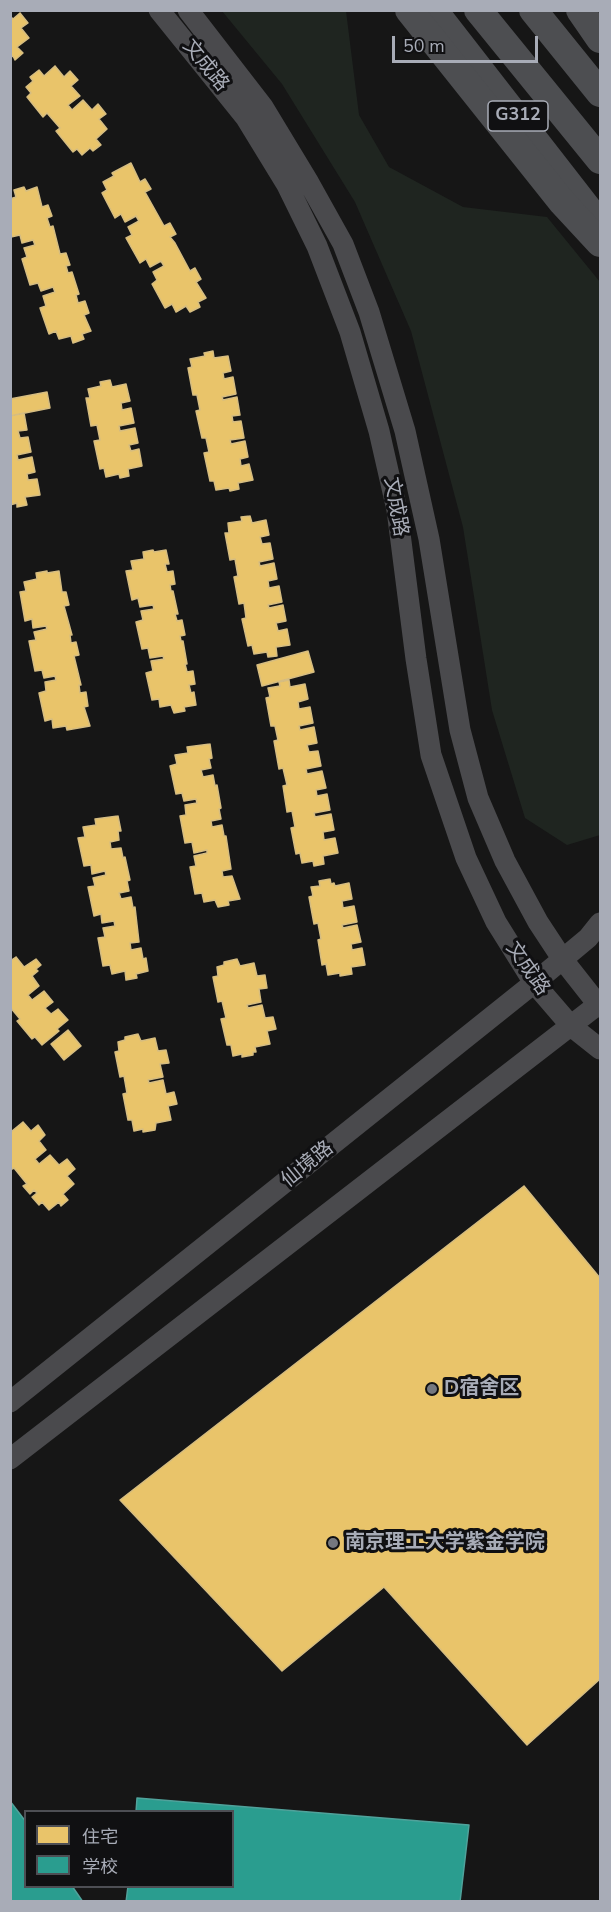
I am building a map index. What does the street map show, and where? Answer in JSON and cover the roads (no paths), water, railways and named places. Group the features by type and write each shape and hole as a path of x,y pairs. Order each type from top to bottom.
{"highway":[{"name":"G312","path":"478,10 600,160"},
{"path":"533,10 600,93"},
{"path":"580,10 600,39"},
{"path":"421,14 561,201 600,243"}],"main road":[{"path":"566,10 600,53"},
{"name":"G312","path":"421,14 600,221"}],"street":[{"name":"文成路","path":"159,10 246,118 287,185 317,246 350,332 379,431 397,510 431,755 471,868 496,922 534,983 571,1026 600,1049"},
{"name":"文成路","path":"188,10 263,107 343,244 369,312 405,431 429,539 460,730 478,798 505,861 538,922 562,960 600,1005"},
{"name":"仙境路","path":"10,1402 534,983 588,938 600,923"},
{"path":"10,1459 600,1005"}],"place":[{"name":"D宿舍区","path":"432,1389"},
{"name":"南京理工大学紫金学院","path":"333,1543"}]}
